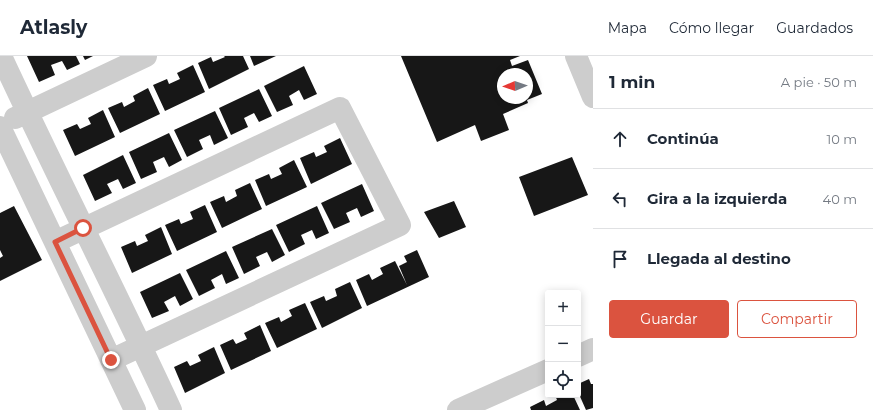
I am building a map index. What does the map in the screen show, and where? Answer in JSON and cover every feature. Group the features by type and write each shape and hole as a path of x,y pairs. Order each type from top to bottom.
{"street":[{"path":"1,56 171,410"},
{"path":"135,410 0,126 146,56"},
{"path":"576,56 593,97"},
{"path":"55,242 340,108 400,225 111,360"},
{"path":"581,355 593,350"},
{"path":"458,410 545,371"}],"building":[{"path":"27,56 76,56 80,64 67,70 62,61 51,65 55,75 39,82"},
{"path":"83,56 93,56 85,60"},
{"path":"224,56 243,56 249,69 209,89 198,63 211,57 213,62 225,57"},
{"path":"250,56 276,56 254,66"},
{"path":"401,56 520,56 510,60 512,66 528,60 531,68 497,68 497,104 526,104 503,114 509,130 481,141 475,125 437,142"},
{"path":"193,65 205,92 165,111 153,85 167,79 169,84 180,79 177,73"},
{"path":"304,66 317,94 304,100 299,90 289,96 293,105 277,112 264,86"},
{"path":"533,72 542,94 533,98"},
{"path":"148,88 160,114 120,133 108,108 122,102 124,107 135,101 133,96"},
{"path":"259,89 272,116 259,122 254,113 244,118 248,127 231,135 219,108"},
{"path":"103,110 115,137 75,156 63,130 77,124 80,129 91,124 88,118"},
{"path":"215,111 228,138 214,145 210,135 199,140 203,149 187,157 174,130"},
{"path":"169,133 182,160 169,167 164,157 153,162 157,172 141,179 129,152"},
{"path":"340,138 352,164 311,184 300,158 314,152 316,157 327,152 324,146"},
{"path":"123,155 136,183 123,189 118,179 107,184 112,193 95,201 83,175"},
{"path":"572,157 588,195 534,216 519,177"},
{"path":"294,160 307,187 266,206 255,180 269,174 271,179 282,174 279,168"},
{"path":"250,183 262,209 222,228 210,202 224,196 226,202 237,196 235,190"},
{"path":"362,184 374,211 361,217 357,208 346,213 350,222 334,229 321,203"},
{"path":"454,201 466,227 439,238 424,212"},
{"path":"205,205 217,232 177,251 165,225 179,219 181,224 193,219 190,212"},
{"path":"14,206 42,260 0,281 0,258 3,256 0,250 0,213"},
{"path":"317,206 329,233 316,239 312,230 301,235 305,244 289,252 276,225"},
{"path":"161,227 172,254 132,273 121,247 135,241 137,246 148,241 145,235"},
{"path":"272,229 285,255 272,262 267,252 256,257 260,266 244,274 232,247"},
{"path":"417,250 429,277 367,306 356,280 369,274 372,280 383,274 380,268 395,261 407,285 399,266 407,262 404,256"},
{"path":"226,251 239,278 226,284 222,274 211,280 215,288 199,296 186,270"},
{"path":"180,273 193,299 180,306 175,296 164,302 169,311 152,318 140,292"},
{"path":"350,282 362,308 322,328 310,302 324,296 326,301 337,296 335,289"},
{"path":"305,303 317,329 277,348 265,323 279,317 281,322 292,316 289,310"},
{"path":"260,325 271,351 231,370 220,345 233,339 236,344 247,339 244,333"},
{"path":"214,347 225,373 185,393 174,367 187,361 190,366 201,361 198,355"},
{"path":"589,379 591,384 593,384 593,408 586,410 581,398 581,383"},
{"path":"556,398 574,398 580,410 531,410 530,407 544,400 546,406 557,400"}],"route":[{"path":"83,228 55,242 111,360"}]}
